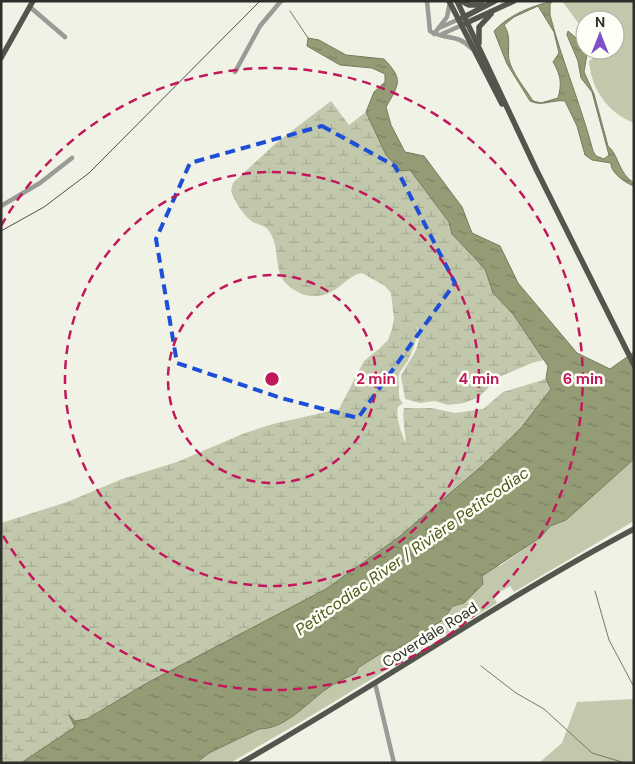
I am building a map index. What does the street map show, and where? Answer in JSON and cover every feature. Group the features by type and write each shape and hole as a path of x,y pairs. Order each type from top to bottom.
{"main road":[{"path":"1,57 33,1"},
{"path":"449,1 472,48 522,139"},
{"path":"459,1 476,6 492,2"},
{"path":"459,1 464,17 479,45 522,139 634,365"},
{"path":"464,17 497,10 514,1"},
{"path":"458,20 492,2"},
{"path":"479,45 480,27 497,10"},
{"name":"Coverdale Road","path":"241,763 528,589 634,529"}],"street":[{"path":"235,72 260,26 281,1"},
{"path":"427,1 428,26 434,34 460,39 472,48"},
{"path":"434,34 447,16 449,1"},
{"path":"30,8 65,37"},
{"path":"437,28 458,20"},
{"path":"441,35 458,20"},
{"path":"1,206 40,183 72,158"},
{"path":"375,683 394,763"}],"highlighted area":[{"path":"322,126 395,166 455,283 358,418 281,398 177,363 156,239 190,163"}],"green space":[{"path":"562,1 634,1 634,123 616,113 602,99 593,81 589,61 625,60 625,10 575,10 575,19"},
{"path":"331,101 349,125 366,112 386,155 401,171 410,170 449,222 452,234 485,269 493,293 513,314 544,360 499,377 479,397 464,403 448,405 435,401 420,403 405,399 401,376 417,347 419,340 418,325 413,348 399,376 399,396 403,403 398,407 397,415 401,432 407,445 403,415 404,408 431,408 455,413 483,409 503,392 546,379 552,389 521,428 484,464 399,537 326,589 147,683 87,719 75,721 70,716 76,727 21,763 1,763 1,523 67,502 122,479 177,462 245,433 273,424 339,409 364,361 388,340 394,318 391,293 385,286 362,273 352,277 331,292 320,296 306,295 290,287 283,280 280,273 276,248 269,231 246,216 231,191 233,183 276,143"},
{"path":"634,459 634,521 514,592 510,586 493,596 497,603 230,763 196,763 209,753 259,729 269,728 286,720 329,687 356,673 358,669 386,650 394,651 443,620 454,606 464,603 483,584 482,576 495,565 500,566 541,537 550,526 566,520"},
{"path":"634,699 634,763 539,763 562,743 577,702"}],"water":[{"path":"553,1 550,4 550,15 593,151 596,156 604,159 609,155 592,92 581,78 578,60 586,60 584,72 594,94 608,146 625,174 634,183 634,186 619,177 613,170 611,163 592,160 585,155 577,126 565,101 543,103 541,103 539,103 534,103 530,101 507,64 494,31 514,15 529,8","holes":["538,6 554,32 559,53 553,62 558,71 560,84 558,98 541,103 533,101 513,71 509,60 509,38 504,25 514,17"]},
{"path":"568,31 575,37 575,54 567,35"},
{"name":"Petitcodiac River / Rivière Petitcodiac","path":"308,38 319,40 346,55 384,59 390,66 397,77 397,87 386,107 391,125 405,152 424,156 462,207 472,233 500,246 518,283 577,353 610,369 634,352 634,459 566,520 550,526 541,537 482,576 483,584 464,603 453,606 443,620 394,651 386,650 358,668 356,673 329,687 295,715 278,725 259,729 209,753 196,763 21,763 75,727 69,715 75,721 87,719 147,683 326,589 399,537 484,464 521,428 551,389 546,379 548,366 513,314 493,293 485,269 452,234 449,222 410,170 401,171 386,155 366,112 374,92 385,82 385,74 372,68 340,65 307,46"}],"waterway":[{"path":"290,11 308,38"},
{"path":"595,591 609,640 634,687"},
{"path":"481,666 516,693 544,709 592,753 625,763"}],"railway":[{"path":"1,231 44,207 89,173 260,1"}]}
